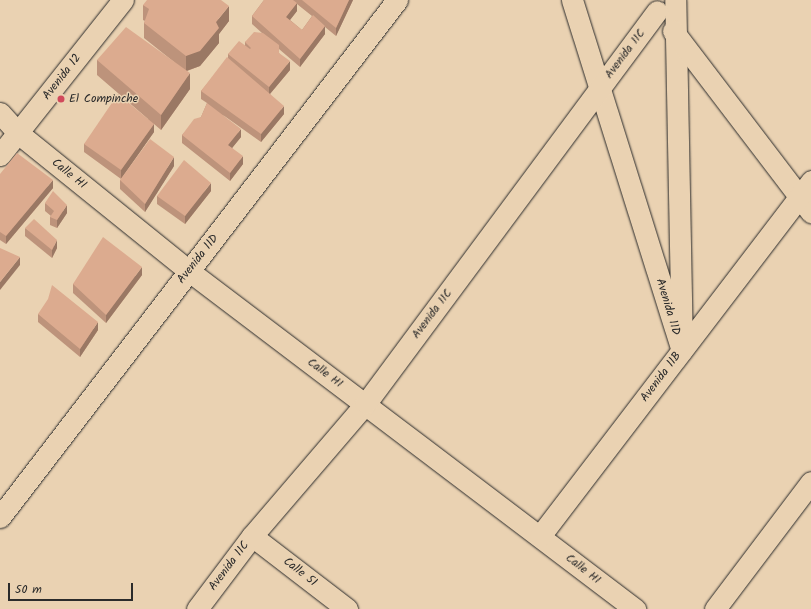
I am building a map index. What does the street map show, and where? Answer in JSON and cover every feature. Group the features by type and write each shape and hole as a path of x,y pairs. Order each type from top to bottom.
{"street":[{"name":"Avenida 12","path":"0,155 123,0"},
{"name":"Avenida 11D","path":"0,517 397,0"},
{"name":"Avenida 11D","path":"572,0 682,350"},
{"name":"Avenida 11D","path":"674,0 682,350"},
{"path":"653,5 807,196"},
{"name":"Avenida 11C","path":"197,609 252,536 366,403 653,5"},
{"name":"Calle HI","path":"0,113 18,133 189,271 366,403 635,609"},
{"name":"Avenida 11B","path":"540,536 682,350 807,196"},
{"path":"715,609 811,482"},
{"name":"Calle 51","path":"252,536 347,609"}],"building":[{"path":"147,0 221,0 229,6 216,22 219,28 200,51 186,56 144,23 149,9 143,5"},
{"path":"264,0 293,0 297,3 286,17 302,30 313,15 325,26 300,59 252,16"},
{"path":"302,0 349,0 336,28"},
{"path":"126,27 190,73 161,115 97,60"},
{"path":"254,32 263,33 279,45 279,53 290,61 269,87 228,54 239,41 250,49 251,48 245,42"},
{"path":"227,57 284,106 261,134 201,91"},
{"path":"118,94 154,124 121,170 84,144"},
{"path":"207,103 241,129 228,145 243,156 230,173 182,135 194,119 201,117"},
{"path":"150,139 174,157 145,204 120,180"},
{"path":"17,153 53,180 6,236 0,232 0,174"},
{"path":"184,160 211,183 185,216 157,196"},
{"path":"53,191 67,205 57,220 50,217 54,211 45,203"},
{"path":"34,219 57,240 52,250 25,228"},
{"path":"103,237 142,267 106,315 73,284"},
{"path":"0,248 20,257 0,282"},
{"path":"52,285 98,322 80,349 38,314 48,299"}],"place":[{"name":"El Compinche","path":"61,99"}]}
